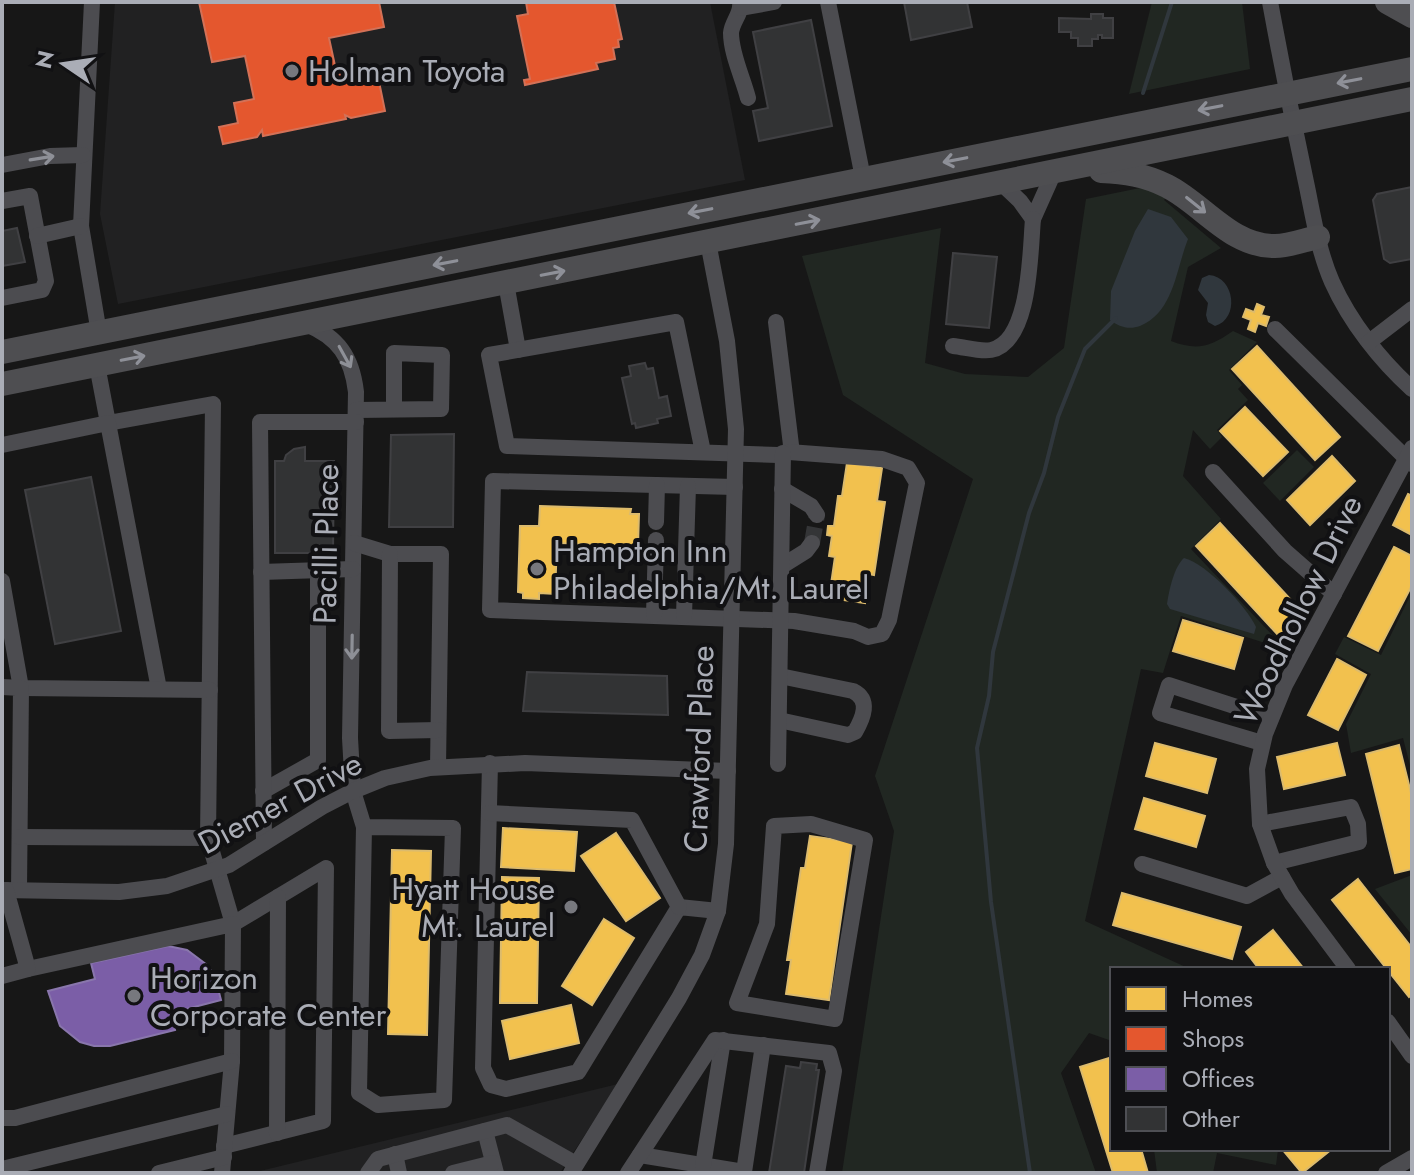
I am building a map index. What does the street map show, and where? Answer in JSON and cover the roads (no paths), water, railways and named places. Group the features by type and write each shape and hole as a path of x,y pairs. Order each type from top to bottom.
{"highway":[{"path":"1387,2 1412,16"},
{"path":"2,352 1412,69"},
{"path":"2,384 1412,99"},
{"path":"1062,170 1128,172 1148,177 1185,197 1231,233 1264,245 1282,245 1318,237"}],"street":[{"path":"92,2 81,226 99,333"},
{"path":"748,98 731,37 732,25 740,5 774,2"},
{"path":"828,2 863,178"},
{"path":"1270,2 1286,93 1318,237 1332,281 1369,342 1412,389"},
{"path":"2,165 50,156 83,155"},
{"path":"953,346 992,350 1008,339 1018,325 1025,296 1033,219 1062,170"},
{"path":"1001,183 1033,219"},
{"path":"2,201 30,196 45,286 42,290 2,298"},
{"path":"37,236 81,226"},
{"name":"Crawford Place","path":"573,1169 692,977 712,933 718,911 726,844 736,453 732,383 708,242"},
{"path":"506,283 518,350"},
{"path":"1369,342 1412,309"},
{"path":"703,452 676,322 489,355 507,446 703,452 736,453 786,453 882,459 908,468 917,483 889,620 882,634 868,637 854,631 781,620 490,610 493,481 735,487"},
{"path":"776,322 791,445 786,453 782,489 778,764"},
{"name":"Pacilli Place","path":"304,323 327,334 348,357 354,378 356,416 350,738 353,791 364,827 359,1093 378,1105 444,1100 453,828 364,827"},
{"path":"1275,329 1410,457"},
{"path":"264,843 260,422 356,416 394,409 441,409 442,355 394,353 394,409"},
{"path":"97,365 159,689"},
{"path":"2,445 213,404 208,838 233,924 232,1061 223,1159"},
{"name":"Woodhollow Drive","path":"1347,967 1278,870 1260,824 1256,787 1262,743 1285,685 1410,457"},
{"path":"1213,472 1285,551 1334,594"},
{"path":"656,522 657,485"},
{"path":"684,616 688,486"},
{"path":"782,489 811,506 817,515"},
{"path":"654,615 656,540"},
{"path":"354,543 390,554 441,554 438,767"},
{"path":"782,566 806,551 812,543"},
{"path":"390,554 389,731 438,730"},
{"path":"261,572 353,569"},
{"path":"263,791 318,760 318,570"},
{"path":"2,581 21,688 20,837 9,890 28,969"},
{"path":"779,720 848,735 855,732 865,705 863,698 853,691 780,676"},
{"path":"1262,743 1160,713 1169,685 1271,718"},
{"path":"2,687 210,690"},
{"path":"490,763 483,1068 491,1085 506,1089 578,1072 679,907"},
{"name":"Diemer Drive","path":"9,890 140,891 167,886 218,870 353,791 407,772 490,763 728,771"},
{"path":"1142,864 1247,896 1278,870 1359,842 1358,824 1351,807 1260,824"},
{"path":"489,813 632,820 679,907"},
{"path":"811,824 865,840 835,1019 737,1003 767,924 774,826 811,824"},
{"path":"20,837 208,838"},
{"path":"2,976 233,924 326,868 323,1121 277,1133 223,1159 159,1173"},
{"path":"277,1133 278,897"},
{"path":"679,907 718,911"},
{"path":"1390,1026 1412,1056"},
{"path":"628,1173 702,1057 715,1040 723,1040 829,1053 834,1071 817,1173"},
{"path":"703,1166 723,1040"},
{"path":"640,1155 744,1172 763,1045"},
{"path":"2,1118 15,1118 232,1061"},
{"path":"2,1169 227,1114"},
{"path":"368,1173 378,1159 507,1125 573,1169"},
{"path":"453,1173 494,1168 485,1131"},
{"path":"395,1154 399,1173"},
{"path":"1386,1173 1412,1158"}],"waterway":[{"path":"1143,93 1172,2"},
{"path":"1030,1173 991,902 977,748 989,696 993,652 1058,417 1085,349 1116,318"}],"tunnel":[{"path":"812,543 817,515"}],"place":[{"name":"Holman Toyota","path":"292,71"},
{"name":"Hampton Inn Philadelphia/Mt. Laurel","path":"537,569"},
{"name":"Hyatt House Mt. Laurel","path":"571,907"},
{"name":"Horizon Corporate Center","path":"134,996"}]}
